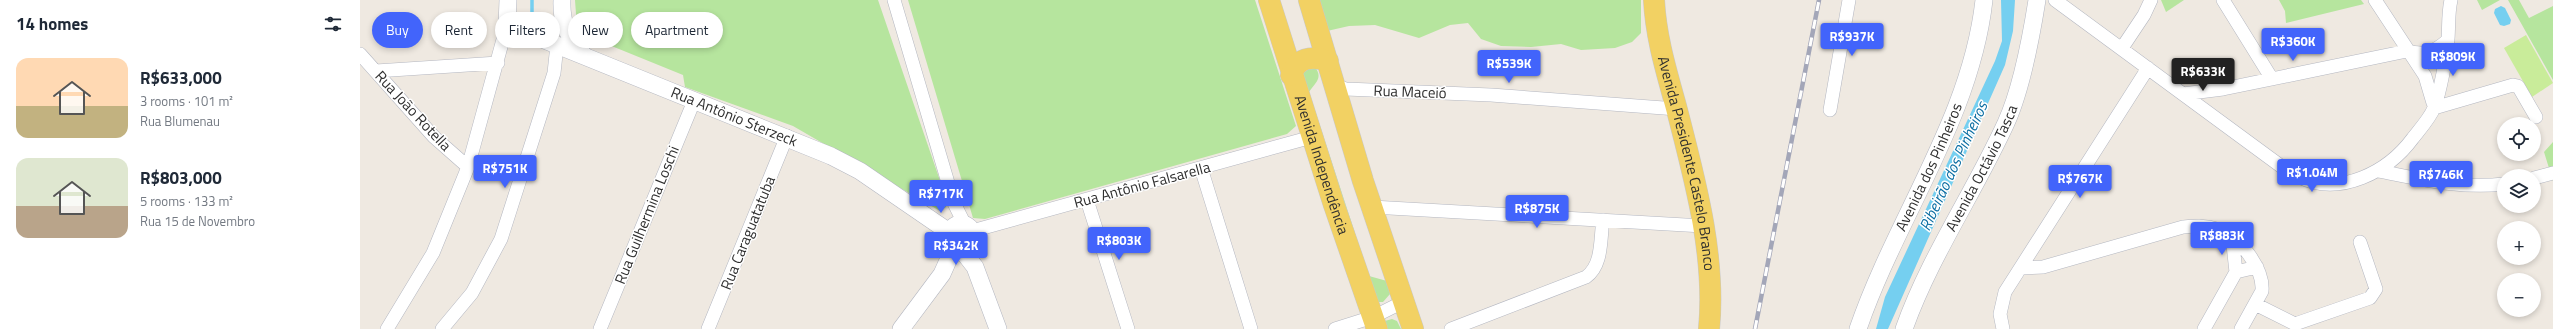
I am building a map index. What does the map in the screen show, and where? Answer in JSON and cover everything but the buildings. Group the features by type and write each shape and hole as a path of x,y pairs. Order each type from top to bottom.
{"main road":[{"name":"Avenida Independência","path":"1269,0 1291,75 1375,323"},
{"path":"1309,0 1372,207 1413,329"},
{"name":"Avenida Presidente Castelo Branco","path":"1654,0 1661,54 1676,109 1703,226 1711,302 1709,329"},
{"path":"1281,43 1292,46 1302,46 1312,39 1318,29"},
{"path":"1291,75 1295,66 1303,59 1320,58 1328,61"}],"street":[{"path":"508,0 508,12"},
{"path":"562,0 564,27 571,40 584,56"},
{"path":"894,0 954,203 961,236 975,267 998,329"},
{"path":"1830,110 1848,0"},
{"name":"Avenida dos Pinheiros","path":"1858,329 1893,243 1947,130 1966,82 1981,23 1984,0"},
{"name":"Avenida Octávio Tasca","path":"1904,329 1942,242 2006,122 2018,93 2037,0"},
{"path":"2055,0 2278,164 2300,178 2326,184 2348,181 2379,171 2408,145 2434,108 2448,40 2448,15 2451,0"},
{"path":"2122,48 2144,15 2151,0"},
{"path":"2223,0 2272,79"},
{"path":"2375,0 2407,51 2425,76 2434,108"},
{"path":"2183,94 2223,89 2407,51 2426,54 2435,51 2448,40"},
{"name":"Rua Antônio Sterzeck","path":"560,47 694,101 787,136 860,170 961,236"},
{"path":"386,329 433,253 468,167 502,48"},
{"path":"442,329 472,293 501,239 554,73 556,48"},
{"name":"Rua João Rotella","path":"360,54 434,137 468,167"},
{"path":"376,71 498,63"},
{"path":"2003,329 2000,314 2005,292 2148,68"},
{"name":"Rua Maceió","path":"1335,85 1346,89 1491,95 1676,109"},
{"path":"2434,108 2513,85 2518,86 2536,117"},
{"path":"2204,111 2223,89"},
{"name":"Rua Guilhermina Loschi","path":"600,329 694,101"},
{"name":"Rua Caraguatatuba","path":"708,329 787,136"},
{"name":"Rua Antônio Falsarella","path":"961,236 1312,137"},
{"path":"1201,168 1251,329"},
{"path":"2379,171 2451,185 2480,187 2497,185"},
{"path":"2541,176 2553,173"},
{"path":"1086,200 1128,329"},
{"path":"1372,207 1703,226"},
{"path":"1451,329 1586,277 1593,272 1597,265 1603,220"},
{"path":"2021,268 2033,268 2054,264 2183,227 2201,225 2218,229 2232,236 2257,267 2262,284 2262,291 2241,329"},
{"path":"901,329 942,274 961,236"},
{"path":"2204,329 2236,272 2232,236"},
{"path":"2255,304 2295,324 2370,298 2376,289 2360,242"},
{"path":"2032,251 2054,264"},
{"path":"2236,272 2257,267"},
{"path":"1335,329 1375,323 1403,302"}],"green space":[{"path":"575,0 878,0 947,201 946,207 940,211 793,126 685,87 683,75 617,48 623,48 623,12 576,12"},
{"path":"908,0 1255,0 1296,126 1287,134 985,219 973,218"},
{"path":"1314,0 1641,0 1641,33 1632,42 1615,48 1581,50 1561,44 1531,47 1501,46 1481,39 1468,23 1450,25 1419,38 1375,25 1349,26 1327,31"},
{"path":"2161,0 2184,0 2166,12"},
{"path":"2279,0 2361,0 2364,4 2286,23 2285,11"},
{"path":"2477,0 2500,0 2482,10"},
{"path":"2508,0 2519,0 2529,18 2553,6 2553,80"},
{"path":"2526,35 2553,83 2532,97 2504,48"},
{"path":"1315,67 1318,74 1318,80 1309,92 1369,276 1387,281 1390,294 1383,302 1377,302 1297,72"},
{"path":"2553,142 2553,181 2544,152"},
{"path":"1392,319 1397,321 1401,329 1380,329 1381,322"}],"water":[{"name":"Ribeirão dos Pinheiros","path":"2001,0 2015,0 2013,31 2005,65 1888,329 1876,329 1885,297 1995,61 2002,41"},
{"path":"2501,6 2505,8 2511,20 2510,24 2504,26 2500,25 2494,13 2495,9"}],"waterway":[{"path":"532,0 532,12"}],"railway":[{"path":"1755,329 1819,0"}]}
